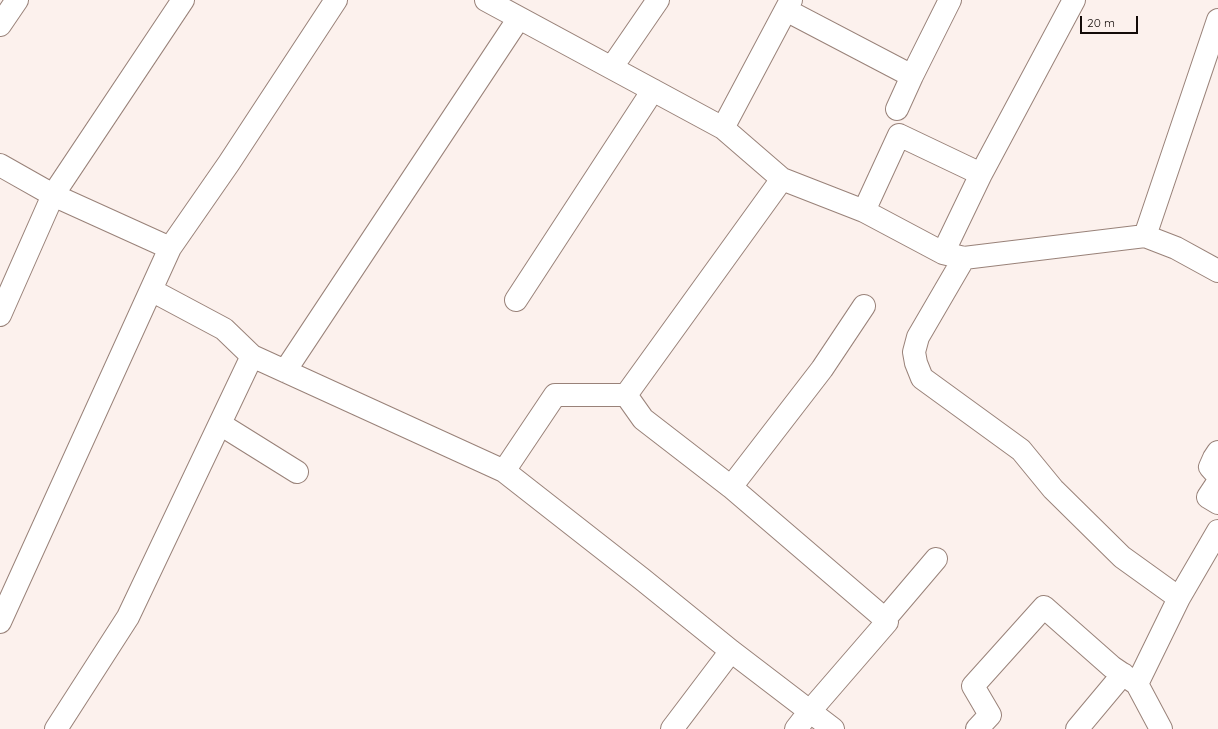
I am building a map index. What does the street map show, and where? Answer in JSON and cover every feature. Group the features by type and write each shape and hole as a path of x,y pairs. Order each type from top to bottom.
{"street":[{"path":"0,25 18,0"},
{"path":"1,312 53,195 183,0"},
{"path":"0,622 170,248 229,163 336,0"},
{"path":"486,0 723,128 782,179 864,211 943,253 964,258 1145,236 1176,248 1218,271"},
{"path":"612,67 658,0"},
{"path":"897,109 950,0"},
{"path":"943,253 981,174 1074,0"},
{"path":"723,128 788,5 912,76"},
{"path":"285,371 519,18"},
{"path":"1145,236 1218,20"},
{"path":"516,300 654,90"},
{"path":"864,211 899,135 981,174"},
{"path":"0,165 53,195 170,248"},
{"path":"626,394 782,179"},
{"path":"964,258 918,337 914,352 916,363 922,378 1022,450 1053,489 1122,557 1179,598"},
{"path":"151,290 224,329 252,356 504,471 833,729"},
{"path":"731,487 822,369 864,306"},
{"path":"60,728 128,617 252,356"},
{"path":"504,471 555,394 626,394"},
{"path":"626,394 643,419 731,487 887,622 796,729"},
{"path":"220,424 297,472"},
{"path":"1218,452 1210,467 1218,476"},
{"path":"1218,482 1208,497 1218,503"},
{"path":"1077,729 1130,679 1218,531"},
{"path":"885,619 936,559"},
{"path":"977,729 990,715 973,686 1044,607 1112,667 1130,679 1161,729"},
{"path":"672,729 732,651"}]}
